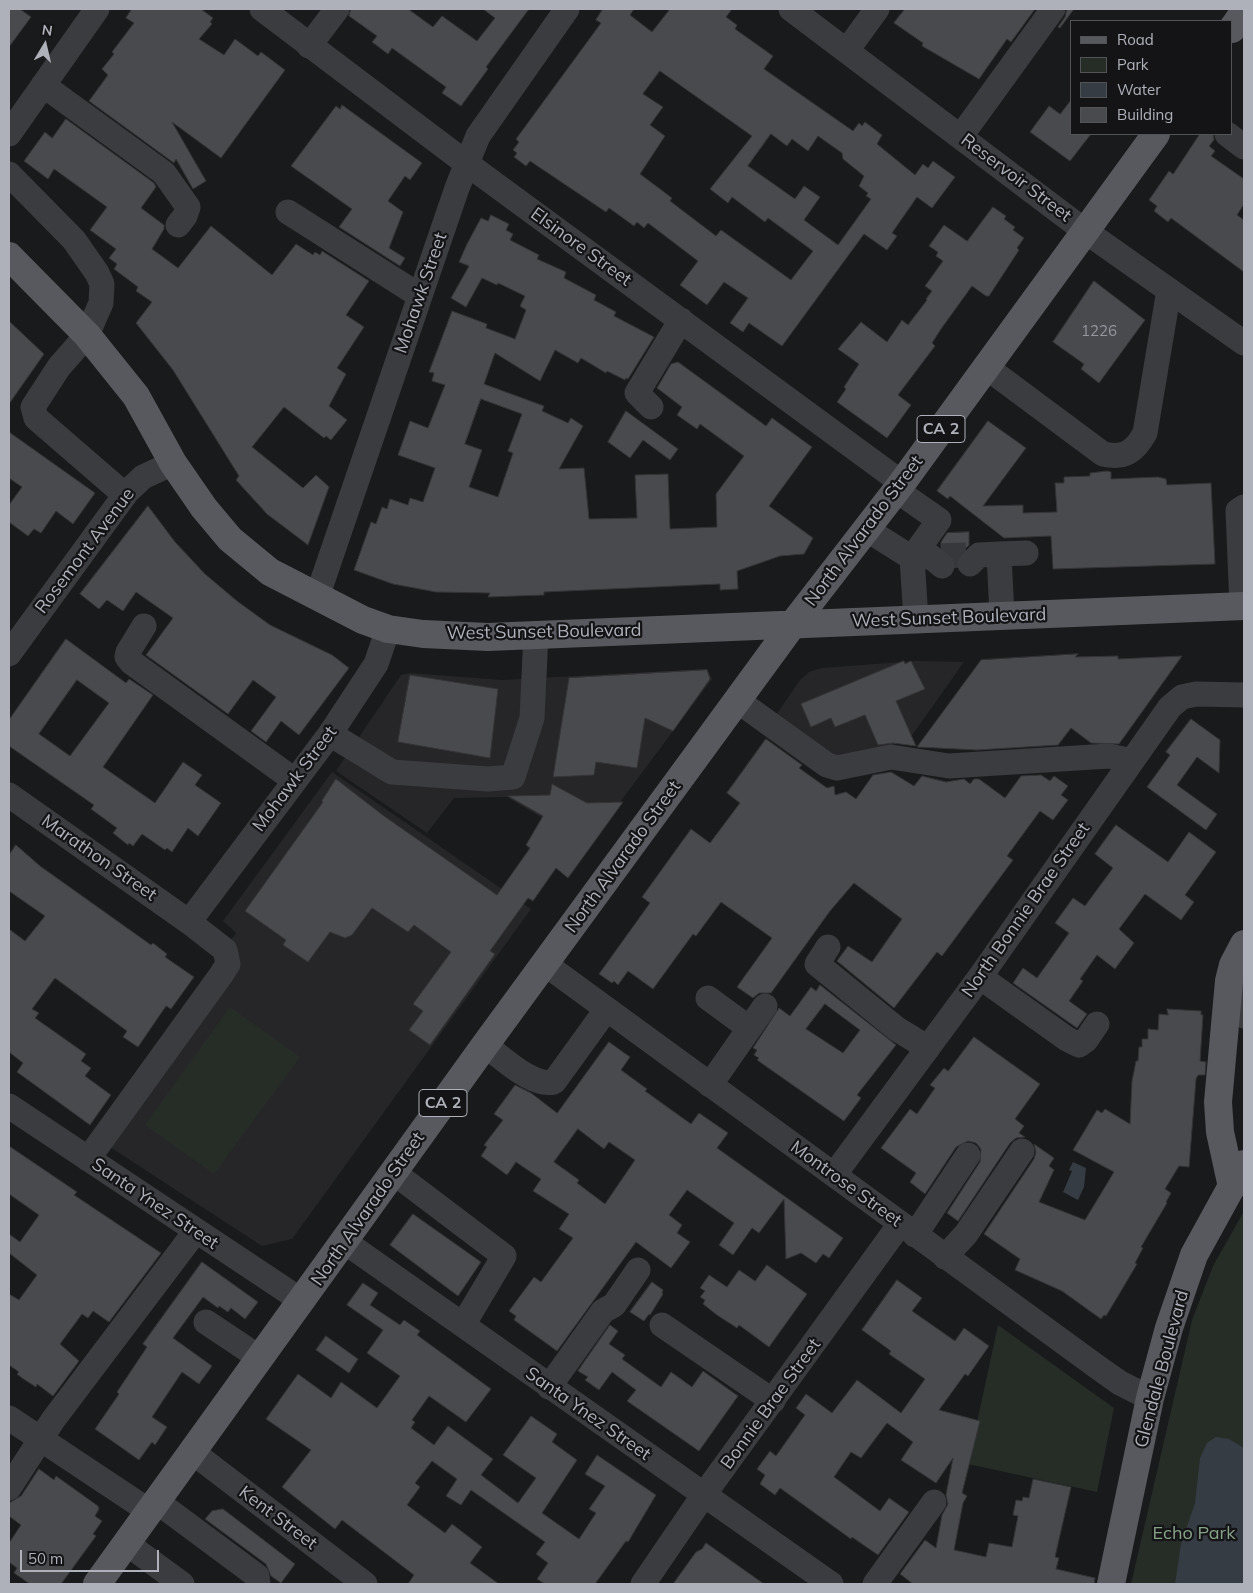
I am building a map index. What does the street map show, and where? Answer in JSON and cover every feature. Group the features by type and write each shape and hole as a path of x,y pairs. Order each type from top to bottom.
{"main road":[{"path":"1233,28 1244,12"},
{"name":"North Alvarado Street","path":"103,1582 126,1543 191,1451 345,1242 485,1045 793,624 899,486 1155,135"},
{"name":"West Sunset Boulevard","path":"9,256 87,335 136,396 173,463 204,508 230,539 270,572 363,620 388,628 423,634 488,637 1243,606"},
{"path":"1238,1176 1220,1132 1218,1102 1229,981 1233,965 1244,944"},
{"name":"Glendale Boulevard","path":"1111,1584 1150,1398 1169,1328 1194,1255 1238,1176"}],"street":[{"path":"9,134 97,9"},
{"name":"Elsinore Street","path":"262,9 466,163 681,320 899,486 939,520 933,556"},
{"path":"309,46 337,9"},
{"name":"Mohawk Street","path":"316,597 466,163 478,136 567,9"},
{"name":"Reservoir Street","path":"792,9 1085,231 1244,344"},
{"path":"848,50 877,9"},
{"path":"961,136 1053,9"},
{"path":"43,85 164,173 188,207 185,216 178,225"},
{"path":"1228,135 1244,147"},
{"path":"9,174 74,240 97,273 103,295 87,335 59,367 32,407 36,418 125,495"},
{"path":"288,212 420,296"},
{"path":"986,367 1103,454 1124,455 1136,448 1145,432 1169,290"},
{"path":"651,408 637,393 681,320"},
{"name":"Rosemont Avenue","path":"9,654 125,495 143,477 173,463"},
{"path":"1243,606 1238,511 1244,507"},
{"path":"866,529 933,556 916,619"},
{"path":"1002,616 977,554 1026,553"},
{"path":"144,626 128,652 127,657 131,662 294,780"},
{"name":"Mohawk Street","path":"189,922 330,734 376,664 388,628"},
{"path":"330,734 392,772 488,779 513,777 532,718 536,634"},
{"name":"North Bonnie Brae Street","path":"834,1175 980,977 1170,707 1182,697 1196,694 1244,695"},
{"path":"738,700 827,765 837,768 890,757 949,766 1109,756 1132,761"},
{"name":"Marathon Street","path":"9,796 189,922 225,950 228,964 88,1159"},
{"path":"828,947 817,964 897,1029 928,1048"},
{"name":"Montrose Street","path":"545,964 1120,1383 1150,1398"},
{"path":"980,977 1067,1039 1079,1045 1086,1040 1096,1024"},
{"path":"1244,977 1244,1016"},
{"path":"708,998 749,1028"},
{"path":"710,1085 765,1006"},
{"path":"485,1045 535,1081 545,1084 554,1082 606,1010"},
{"name":"Santa Ynez Street","path":"9,1106 195,1232 302,1301"},
{"path":"945,1257 966,1234 1022,1151"},
{"name":"Bonnie Brae Street","path":"643,1584 703,1496 773,1401 968,1156"},
{"path":"393,1172 504,1256 463,1325"},
{"path":"9,1488 111,1340 195,1232"},
{"name":"Santa Ynez Street","path":"345,1242 703,1496 831,1584"},
{"path":"549,1386 603,1311 614,1305 638,1270"},
{"path":"206,1322 260,1358"},
{"path":"662,1325 773,1401"},
{"path":"9,1418 152,1506 257,1576 258,1584"},
{"name":"Kent Street","path":"191,1451 365,1584"},
{"path":"875,1584 934,1502"},
{"path":"126,1543 182,1584"}],"shaded area":[{"path":"915,661 964,662 908,741 835,760 774,718 800,680 809,672 822,668"},
{"path":"707,669 712,679 588,845 507,797 454,798 427,833 336,771 401,675 410,673 502,680"},
{"path":"332,772 531,909 292,1239 262,1246 93,1136 236,933 223,921"}],"green space":[{"path":"230,1007 300,1057 214,1174 145,1125"},
{"name":"Echo Park","path":"1244,1211 1244,1584 1131,1584 1192,1320 1213,1266"},
{"path":"998,1325 1114,1408 1097,1492 968,1464"}],"water":[{"path":"1073,1162 1086,1168 1084,1187 1078,1200 1063,1192 1072,1171 1069,1170"},
{"path":"1216,1437 1229,1439 1244,1448 1244,1584 1175,1584 1181,1544 1195,1503 1200,1458 1207,1443"}],"building":[{"path":"9,9 20,9 31,17 9,47"},
{"path":"132,9 201,9 213,18 210,22 212,24 199,39 224,55 235,39 258,56 261,52 285,70 221,158 172,122 206,181 193,189 176,159 174,163 89,101 108,75 102,69 134,23 126,18"},
{"path":"351,9 408,9 433,27 442,16 477,41 495,18 483,9 529,9 486,67 488,69 461,106 442,93 446,87 392,48 388,54 372,42 377,36 349,16"},
{"path":"603,9 634,9 630,15 652,32 670,9 732,9 726,17 737,25 735,29 773,56 764,69 853,131 859,123 862,126 865,122 882,135 877,144 915,175 923,164 928,168 933,161 955,177 932,208 917,197 892,233 897,236 887,250 864,234 782,346 749,323 743,332 730,323 748,298 724,282 707,305 680,285 698,261 648,223 644,228 637,222 634,226 609,208 606,212 530,161 526,166 514,157 517,153 513,150 519,142 516,139 601,23 596,20","holes":["660,71 752,136 710,189 728,203 732,197 765,222 768,218 813,251 791,280 721,230 716,236 670,201 672,198 640,174 665,136 650,125 663,107 643,94","771,134 787,146 792,139 808,151 818,136 842,153 843,159 864,176 859,186 868,193 866,196 871,199 838,245 804,220 820,197 804,186 795,199 748,166"]},
{"path":"905,9 1035,9 1011,42 1007,39 979,79 922,46 923,43 894,23"},
{"path":"1067,9 1074,9 1060,28 1058,27 1065,17"},
{"path":"1070,102 1070,135 1090,135 1070,161 1030,132 1049,106 1060,114"},
{"path":"342,105 422,163 410,180 405,176 388,201 403,212 389,248 405,258 400,266 339,227 352,209 291,166 336,106 340,109"},
{"path":"66,119 154,183 156,187 141,208 164,225 164,229 152,249 178,268 211,226 272,275 296,244 313,255 315,252 320,255 322,251 369,281 346,315 364,327 337,368 346,374 329,406 347,420 331,440 326,436 324,438 284,407 252,447 303,488 316,475 329,487 308,545 267,514 236,480 239,476 173,370 136,323 152,302 136,291 138,287 114,269 117,264 109,258 116,249 90,230 107,207 54,169 48,179 24,161 45,132 52,138"},
{"path":"1199,135 1213,135 1214,140 1209,146 1215,151 1211,156 1244,179 1244,204 1237,215 1244,220 1244,272 1171,218 1168,222 1154,211 1157,206 1149,200 1169,171 1173,174"},
{"path":"993,207 1006,216 1004,219 1015,227 1013,230 1024,238 1017,248 1019,250 989,296 986,296 972,286 941,329 932,343 935,346 898,395 911,405 887,438 837,402 859,364 838,349 861,322 887,342 902,320 908,325 932,291 925,286 943,261 936,256 938,252 929,246 944,225 967,241"},
{"path":"491,215 509,224 506,230 513,234 510,240 539,255 537,259 566,272 564,278 596,295 594,300 616,312 614,316 654,337 628,379 626,378 625,380 607,371 606,373 581,358 578,363 555,350 540,381 495,353 484,384 544,406 542,411 568,423 571,418 583,426 559,469 584,468 589,519 637,518 635,475 668,474 670,529 717,527 716,494 744,456 700,424 697,429 677,415 682,407 657,388 671,364 678,362 766,426 772,418 812,447 769,506 813,538 804,554 780,556 737,571 738,589 720,590 720,584 544,592 544,595 488,597 490,593 436,592 393,584 354,570 371,522 376,524 382,507 387,509 390,499 408,505 410,498 423,502 435,468 398,455 410,421 428,428 445,385 432,381 434,373 429,372 452,311 487,324 486,328 515,339 526,310 520,306 525,296 498,283 497,285 482,278 466,307 451,298 469,266 459,262 467,244 481,218 488,221","holes":["481,399 522,414 508,451 513,453 498,497 469,487 482,450 465,444"]},
{"path":"1094,281 1145,320 1099,383 1081,369 1084,364 1053,342"},
{"path":"9,321 44,354 9,404"},
{"path":"626,411 678,449 670,460 643,440 630,458 608,442"},
{"path":"988,421 1026,448 983,506 1023,505 1023,513 1057,512 1055,483 1064,483 1064,477 1090,476 1090,473 1107,471 1111,472 1111,479 1158,477 1166,479 1167,485 1211,483 1215,564 1053,569 1051,536 1004,538 950,496 948,499 937,491"},
{"path":"9,432 95,493 73,524 56,511 41,533 34,529 28,536 9,522 9,505 22,487 9,478"},
{"path":"148,506 175,542 205,574 237,601 270,625 332,655 349,668 299,735 281,721 266,742 251,731 276,697 253,680 228,714 146,655 173,618 136,592 123,611 107,600 99,609 80,594"},
{"path":"969,532 969,545 960,554 956,566 955,561 941,546 941,542 947,533"},
{"path":"66,639 126,683 129,679 153,695 103,767 155,803 183,762 202,775 195,785 221,803 198,836 188,828 172,852 167,848 165,850 142,834 133,846 129,843 128,845 113,833 117,828 91,809 94,805 9,746 9,720","holes":["77,680 109,703 70,756 39,734"]},
{"path":"1078,654 1075,657 1118,656 1118,659 1182,656 1119,744 1091,743 1071,728 1058,745 977,750 917,747 981,660"},
{"path":"904,661 905,664 911,661 925,689 896,701 916,746 893,743 878,745 865,715 835,727 831,718 811,727 801,704"},
{"path":"707,670 710,679 673,731 645,718 637,768 596,762 594,775 553,777 569,678"},
{"path":"410,675 498,689 490,758 398,742"},
{"path":"1191,719 1220,740 1219,773 1197,757 1177,785 1217,814 1206,830 1147,787 1170,755 1166,752"},
{"path":"766,739 802,765 799,768 827,788 834,786 835,795 846,792 856,799 873,775 891,772 914,786 922,776 946,782 964,779 970,784 974,779 979,779 1005,798 1021,776 1041,775 1050,781 1054,776 1068,786 1061,795 1068,800 1053,820 1040,811 1007,856 1013,860 942,956 937,952 894,1008 837,961 848,946 872,962 902,919 854,883 830,911 771,993 759,993 753,998 737,987 772,938 721,902 696,936 693,934 653,989 628,971 618,985 614,981 612,983 599,974 650,903 642,897 691,829 710,843 740,803 727,793"},
{"path":"336,779 384,816 497,895 530,848 526,845 543,816 508,796 550,795 552,784 587,803 623,802 568,878 556,868 533,901 528,898 490,951 495,954 430,1045 409,1030 423,1011 413,1004 451,952 414,925 408,932 372,908 352,935 345,938 330,932 308,962 283,945 286,940 245,911 323,802"},
{"path":"1116,825 1168,862 1189,832 1216,852 1185,895 1194,902 1181,920 1145,894 1119,929 1134,943 1115,969 1097,955 1080,979 1083,981 1069,1001 1087,1014 1077,1028 1013,983 1023,968 1037,978 1069,933 1055,923 1073,898 1085,906 1113,868 1095,854"},
{"path":"16,845 40,866 151,945 153,943 167,954 165,957 194,977 171,1009 166,1006 138,1047 123,1037 127,1031 55,978 32,1009 39,1013 35,1018 86,1054 81,1061 91,1068 85,1076 111,1095 90,1125 17,1072 23,1063 9,1052 9,929 25,941 45,916 9,891 9,855"},
{"path":"820,985 896,1045 857,1095 861,1098 844,1121 757,1060 759,1058 754,1055 757,1050 753,1048 779,1008 790,1016 811,987 816,991","holes":["825,1004 860,1030 843,1053 806,1029"]},
{"path":"1167,1009 1201,1011 1201,1015 1203,1015 1200,1061 1206,1062 1205,1075 1198,1075 1196,1079 1189,1167 1179,1166 1165,1189 1171,1193 1141,1247 1143,1248 1135,1263 1137,1264 1106,1316 1104,1315 1101,1319 1062,1291 1015,1270 1020,1259 984,1234 1034,1159 1036,1152 1034,1144 1054,1158 1049,1166 1054,1170 1039,1202 1085,1220 1114,1172 1073,1150 1097,1110 1102,1113 1105,1109 1130,1124 1132,1081 1136,1061 1138,1061 1139,1047 1142,1047 1142,1039 1148,1039 1148,1029 1158,1030 1159,1014 1168,1015"},
{"path":"974,1037 1040,1084 1015,1119 1024,1126 1019,1133 1025,1137 1016,1138 1010,1143 958,1221 947,1213 980,1162 981,1149 976,1143 968,1141 956,1147 925,1194 910,1182 916,1173 881,1148 910,1109 917,1114 935,1088 930,1085 944,1068 948,1071"},
{"path":"609,1042 630,1057 621,1070 647,1089 645,1091 691,1124 699,1113 728,1133 717,1148 843,1238 829,1258 823,1254 816,1263 801,1253 786,1259 784,1199 759,1233 752,1228 733,1255 719,1245 734,1223 687,1190 669,1215 682,1225 677,1233 690,1242 671,1268 636,1242 557,1351 514,1320 516,1316 509,1311 534,1277 541,1282 573,1238 559,1229 569,1214 533,1191 541,1179 516,1162 507,1175 481,1156 487,1147 484,1145 503,1120 494,1114 515,1085 531,1093 557,1113","holes":["578,1129 604,1149 609,1142 635,1160 605,1204 577,1183 579,1180 554,1162"]},
{"path":"9,1146 77,1192 74,1195 161,1253 109,1322 93,1311 88,1318 82,1314 60,1344 79,1361 53,1396 37,1384 36,1387 22,1378 17,1374 19,1372 9,1365 9,1294 19,1300 37,1275 9,1253 9,1234 20,1242 39,1215 9,1194"},
{"path":"413,1214 481,1262 458,1296 390,1245"},
{"path":"202,1262 258,1302 245,1319 231,1308 228,1312 219,1306 218,1308 203,1297 173,1338 212,1366 199,1384 182,1372 152,1417 167,1427 155,1445 152,1442 139,1460 95,1429 119,1394 117,1392 147,1347 143,1344"},
{"path":"767,1265 807,1294 769,1347 739,1325 737,1328 717,1315 703,1304 705,1300 700,1297 705,1291 700,1288 709,1275 727,1287 739,1270 755,1281"},
{"path":"897,1280 922,1298 912,1311 955,1341 964,1328 989,1346 968,1376 965,1374 939,1410 980,1421 962,1493 967,1496 963,1503 954,1550 986,1557 989,1543 1012,1547 1018,1516 1013,1515 1016,1500 1022,1501 1023,1497 1029,1498 1033,1479 1071,1487 1055,1557 1059,1558 1056,1569 1095,1578 1094,1584 913,1584 900,1574 925,1540 936,1548 942,1515 948,1504 946,1495 953,1458 936,1483 901,1460 913,1442 887,1423 861,1458 851,1452 834,1477 880,1511 889,1498 909,1512 878,1555 852,1537 851,1539 780,1488 775,1495 760,1484 765,1475 757,1469 770,1451 776,1456 805,1415 796,1408 806,1394 832,1413 857,1380 901,1413 925,1379 889,1354 891,1351 862,1330"},
{"path":"652,1282 663,1290 663,1294 644,1321 630,1312"},
{"path":"363,1283 378,1293 370,1305 400,1325 404,1320 420,1331 417,1335 491,1389 466,1422 429,1396 412,1420 415,1422 411,1428 434,1445 448,1426 493,1459 481,1475 518,1503 536,1478 503,1455 531,1416 557,1434 552,1442 577,1460 542,1513 579,1539 596,1513 589,1509 605,1486 585,1474 597,1455 656,1495 628,1542 626,1541 595,1584 545,1584 537,1579 548,1563 536,1554 545,1542 471,1490 461,1505 446,1496 457,1479 432,1461 415,1483 420,1487 407,1505 445,1533 452,1524 482,1547 470,1563 499,1584 408,1584 414,1575 342,1520 335,1529 282,1487 311,1450 266,1419 298,1374 331,1398 341,1382 377,1408 400,1376 367,1353 383,1330 347,1305"},
{"path":"610,1325 618,1331 609,1344 625,1355 622,1359 661,1387 671,1372 692,1387 703,1371 738,1396 699,1451 627,1401 636,1390 612,1372 599,1390 585,1380 588,1377 578,1371"},
{"path":"326,1336 358,1359 349,1373 316,1350"},
{"path":"39,1469 54,1480 56,1476 98,1506 99,1509 95,1516 102,1521 93,1534 96,1536 61,1584 30,1584 14,1573 17,1568 9,1562 9,1543 21,1525 9,1516 9,1503 21,1496"},
{"path":"223,1509 295,1564 281,1583 271,1576 266,1564 205,1519 212,1511"},
{"path":"706,1543 764,1584 673,1584 696,1552 702,1549"}],"tunnel":[{"path":"941,556 969,555"}]}
